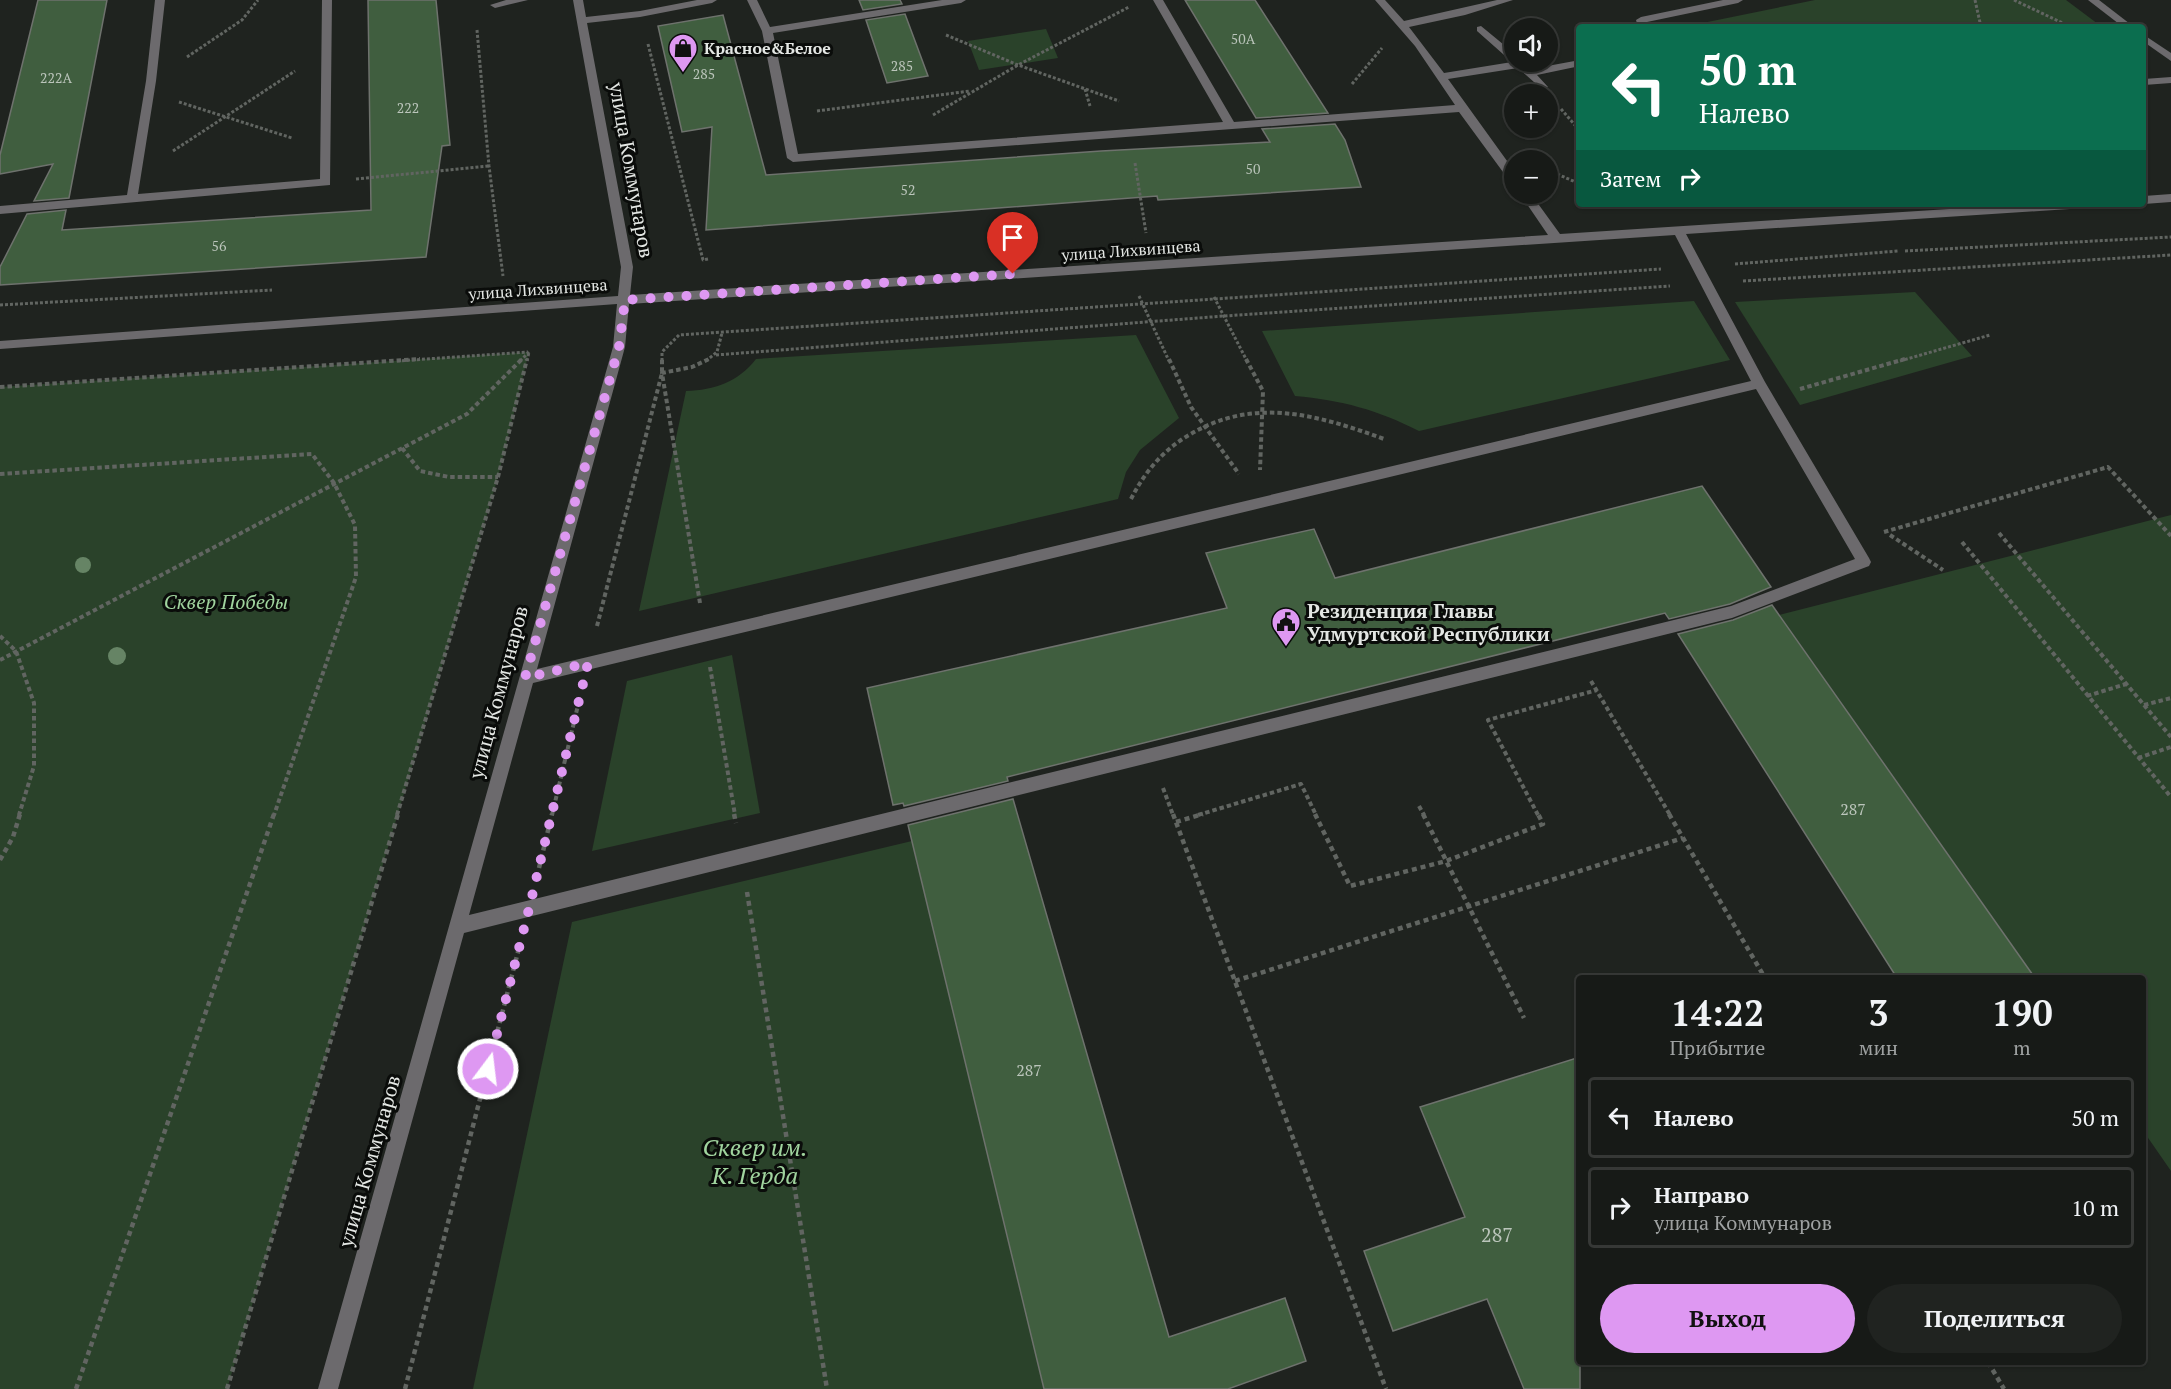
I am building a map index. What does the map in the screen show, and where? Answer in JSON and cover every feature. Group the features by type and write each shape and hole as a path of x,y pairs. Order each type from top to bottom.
{"street":[{"path":"132,199 151,81 160,0"},
{"path":"0,210 326,182 327,0"},
{"path":"495,5 523,0"},
{"name":"улица Коммунаров","path":"328,1389 619,347 627,267 578,0"},
{"path":"582,21 640,14 712,0"},
{"path":"752,0 767,31 793,158 1462,108"},
{"path":"767,31 890,12 917,4 961,0"},
{"path":"1158,0 1230,125"},
{"path":"1380,0 1419,44 1504,165"},
{"path":"1402,25 1461,13 1508,0"},
{"path":"1642,24 1641,20 1738,0"},
{"path":"2093,0 2125,24"},
{"path":"1481,29 1504,50"},
{"path":"2146,39 2171,58"},
{"path":"1558,67 1576,64"},
{"path":"1441,77 1504,65"},
{"path":"1528,72 1540,84"},
{"path":"2146,82 2171,80"},
{"path":"2146,200 2171,198"},
{"path":"1532,204 1558,240"},
{"name":"улица Лихвинцева","path":"0,345 625,300 2038,207"},
{"path":"458,926 1732,612 1864,562 1763,391 1678,230"},
{"path":"525,678 1430,463 1763,391"}],"path":[{"path":"151,81 242,20 258,0"},
{"path":"1975,0 1980,24"},
{"path":"2014,0 2065,24"},
{"path":"892,151 915,126 1018,65 1132,5"},
{"path":"890,12 1018,65 1129,104"},
{"path":"640,14 703,260"},
{"path":"476,20 489,166 503,278"},
{"path":"1322,118 1402,25"},
{"path":"136,176 223,116 326,51"},
{"path":"784,115 974,91"},
{"path":"148,93 326,148"},
{"path":"1131,132 1146,234"},
{"path":"326,182 489,166"},
{"path":"1558,174 1576,182"},
{"path":"405,1389 529,909 588,663 662,373 662,352 679,335 1696,267 1902,251 2171,237"},
{"path":"662,373 696,366 716,355 1149,321 2171,255"},
{"path":"1204,262 1214,298 1263,391 1259,503"},
{"path":"1132,266 1141,304 1191,407 1259,503"},
{"path":"0,305 275,290"},
{"path":"716,355 722,343 722,333"},
{"path":"1763,391 1990,335"},
{"path":"0,387 529,352"},
{"path":"0,660 467,414 529,352"},
{"path":"227,1389 498,477 529,352"},
{"path":"1119,537 1126,510 1146,472 1168,450 1204,425 1221,417 1262,411 1321,418 1400,445 1430,463"},
{"path":"402,448 420,471 449,477 498,477"},
{"path":"0,474 312,454 334,483 355,525 356,577 76,1389"},
{"path":"1885,532 2108,467 2171,536"},
{"path":"1877,525 1943,570"},
{"path":"1999,533 2171,737"},
{"path":"1962,542 2171,797"},
{"path":"0,636 16,651 34,703 34,766 13,837 0,860"},
{"path":"1574,652 1763,975"},
{"path":"2087,696 2126,684"},
{"path":"1176,822 1301,784 1350,886 1446,861 1543,824 1488,720 1597,690"},
{"path":"2144,705 2171,698"},
{"path":"2138,758 2171,747"},
{"path":"1151,756 1386,1389"},
{"path":"1419,807 1524,1018"},
{"path":"1235,981 1683,837"},
{"path":"1990,1365 2004,1389"}],"green space":[{"path":"1815,0 2066,0 2098,24 1698,24"},
{"path":"1046,29 1058,58 979,70 968,41"},
{"path":"1915,292 1972,356 1800,405 1735,302"},
{"path":"1694,301 1730,360 1419,431 1389,417 1359,407 1295,396 1262,331"},
{"path":"1136,335 1179,418 1140,450 1126,472 1118,499 639,611 686,391 707,389 734,379 756,359"},
{"name":"Сквер Победы","path":"529,352 498,477 227,1389 0,1389 0,387"},
{"path":"2171,515 2171,1171 2146,1135 2146,975 2033,975 1779,615"},
{"path":"732,655 760,813 592,851 627,681"},
{"name":"Сквер им. К. Герда","path":"912,841 1044,1389 473,1389 572,922"}],"building":[{"path":"38,0 107,0 69,198 34,201 53,164 0,174 0,155"},
{"path":"368,0 436,0 450,145 442,146 426,257 0,285 0,267 27,214 66,210 62,230 371,210"},
{"path":"859,0 900,0 902,4 863,10"},
{"path":"1185,0 1255,0 1328,113 1256,118"},
{"path":"905,14 928,76 887,83 866,20"},
{"path":"723,15 766,175 1101,151 1270,142 1262,129 1335,124 1345,140 1361,187 1158,200 1157,196 706,230 712,127 682,132 658,26"},
{"name":"Резиденция Главы Удмуртской Республики","path":"1702,486 1771,587 1730,604 1669,619 1665,613 1007,777 1008,781 904,806 903,803 893,805 867,688 1227,608 1206,553 1314,529 1335,578"},
{"path":"1772,605 2033,975 1895,975 1678,634 1733,620"},
{"path":"1013,799 1169,1337 1285,1298 1306,1361 1228,1389 1044,1389 908,825"},
{"path":"1576,1058 1576,1365 1580,1365 1580,1389 1524,1389 1487,1299 1393,1331 1364,1251 1465,1217 1420,1107"}],"place":[{"name":"Красное&Белое","path":"683,74"},
{"name":"Резиденция Главы Удмуртской Республики","path":"1286,648"}],"route":[{"path":"488,1069 588,663 525,678 619,347 625,300 1013,274"}]}
